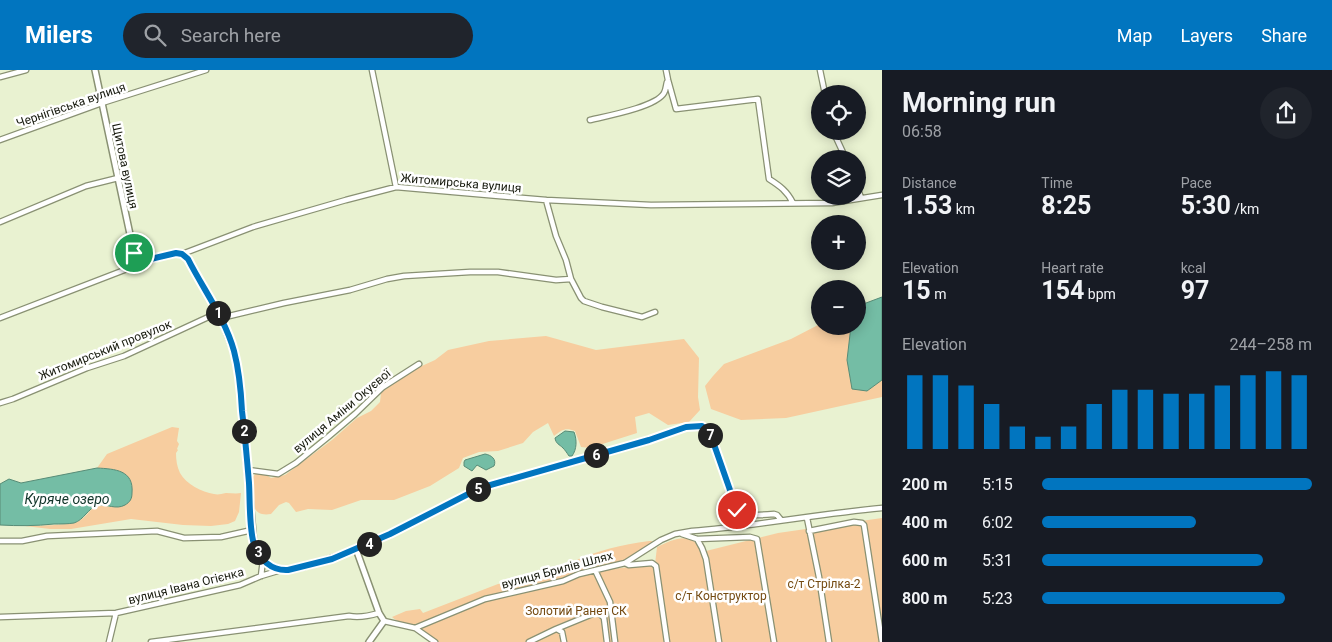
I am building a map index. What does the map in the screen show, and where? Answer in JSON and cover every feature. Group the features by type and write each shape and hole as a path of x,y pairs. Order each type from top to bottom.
{"street":[{"path":"0,77 26,70"},
{"name":"Щитова вулиця","path":"95,70 134,253 142,261"},
{"name":"Чернігівська вулиця","path":"0,140 102,103 206,70"},
{"path":"372,70 396,187"},
{"path":"666,70 676,109 758,99 769,179 789,194 792,203"},
{"path":"820,70 823,85"},
{"path":"590,120 654,102 664,94 668,80"},
{"path":"664,94 672,96"},
{"path":"0,222 86,186 118,178"},
{"name":"Житомирська вулиця","path":"0,318 127,269 142,261 176,253 182,254 253,227 396,187 546,200 651,205 811,203"},
{"name":"Житомирська вулиця","path":"866,197 882,195"},
{"path":"546,200 571,279 581,298 584,301 602,307 642,317 655,312"},
{"path":"182,254 188,259 219,315 234,351 239,374 254,545 268,565 282,570"},
{"name":"Житомирський провулок","path":"0,403 87,368 124,356 219,315 350,290 404,276 498,272 556,280 571,279"},
{"name":"вулиця Аміни Окуєвої","path":"248,470 278,474 296,463 355,414 383,387 419,364"},
{"name":"вулиця Івана Огієнка","path":"0,617 116,613 240,585 282,570 332,559 390,534 480,488 649,440 686,427 702,426 709,432"},
{"path":"709,432 713,438 728,482 716,449 709,432"},
{"path":"709,432 727,481 732,496 718,458 709,432"},
{"path":"709,432 737,510 750,516 777,515 781,520"},
{"name":"вулиця Брилів Шлях","path":"415,628 485,599 563,581 579,574 626,563 661,540 675,534 882,508"},
{"path":"807,518 819,577 829,642"},
{"path":"809,530 854,522 864,525 882,642"},
{"path":"0,541 22,541 47,536 157,531 184,538 221,537 252,530"},
{"path":"680,534 697,539 750,537 757,539 774,642"},
{"path":"697,539 706,559 719,642"},
{"path":"356,549 384,621 415,628 435,642"},
{"path":"261,576 263,560"},
{"path":"626,563 629,565 652,563 656,566 667,642"},
{"path":"594,570 610,602 615,642"},
{"path":"151,642 349,616 356,617 379,612"},
{"path":"109,642 116,613"},
{"path":"529,642 595,613 600,613 604,618 607,642"},
{"path":"368,642 384,621"},
{"path":"556,629 562,632 564,642"}],"green space":[{"path":"811,329 811,335 850,335 847,360 867,391 882,380 882,397 786,418 741,420 711,409 705,386 724,364 791,339"},
{"path":"546,336 596,350 684,339 699,358 698,397 700,410 689,422 668,425 649,413 635,417 637,433 590,448 581,447 575,431 569,429 559,432 554,436 548,423 533,432 523,443 498,451 479,452 463,458 459,468 430,486 394,500 361,500 332,510 308,509 296,512 286,502 279,505 271,514 264,514 255,509 252,498 252,479 256,474 263,473 271,478 285,475 332,440 357,418 371,411 380,402 381,393 394,381 435,360 448,350 489,341"},
{"path":"172,427 179,428 176,461 180,473 186,481 209,493 241,493 239,512 235,521 228,524 211,526 131,519 71,529 25,526 73,523 82,519 94,507 110,507 113,469 97,468 107,454"},
{"path":"882,518 882,642 436,642 421,631 421,628 424,626 486,600 603,570 655,564 657,547 676,539 682,538 693,541 702,552 778,533"},
{"path":"649,541 653,543 623,561 581,573 570,567 572,562 600,551"},
{"path":"565,568 576,572 576,574 491,596 420,623 405,624 392,617 406,611 420,609 423,613 498,584"}],"water":[{"path":"882,297 882,380 867,391 852,389 847,360 850,335 866,335 866,303"},
{"path":"565,431 574,432 575,435 576,447 572,456 569,456 555,440"},
{"path":"485,454 493,458 495,461 494,466 486,470 477,465 472,471 464,466 465,460"},
{"name":"Куряче озеро","path":"97,468 117,470 127,475 132,485 132,497 128,503 118,507 98,505 74,523 0,525 0,484 9,479 21,483"}],"route":[{"path":"134,253 142,261 176,253 182,254 188,259 231,341 239,374 254,545 263,560 274,568 288,570 332,559 390,534 480,488 693,426 702,426 710,433 737,510"}],"park label":[{"name":"с/т Стрілка-2","path":"824,584"},
{"name":"с/т Конструктор","path":"721,596"},
{"name":"Золотий Ранет СК","path":"576,611"}]}
